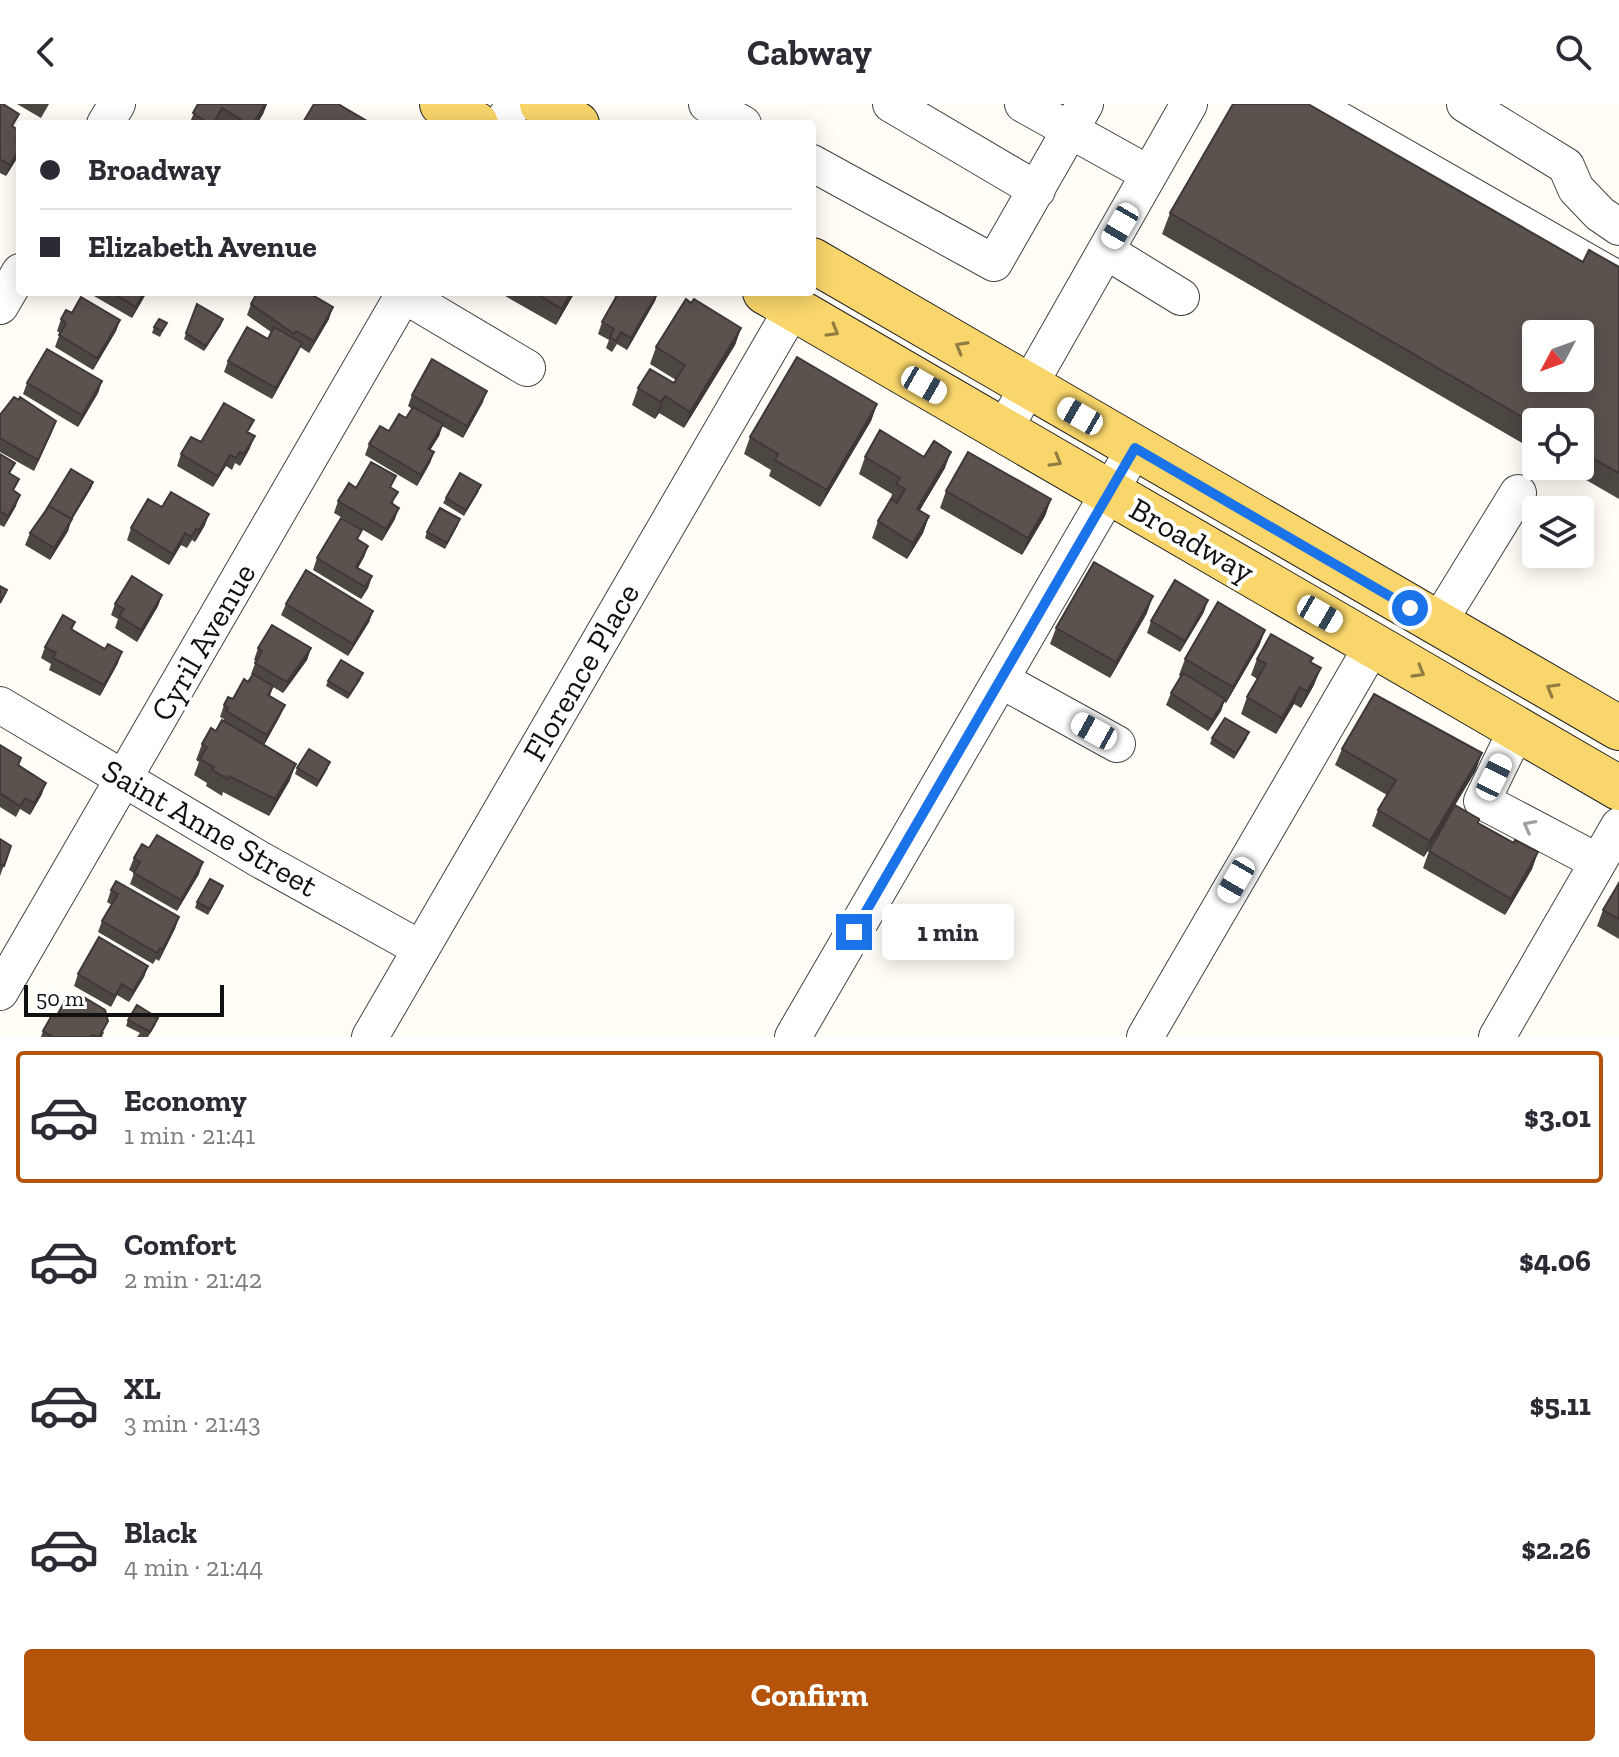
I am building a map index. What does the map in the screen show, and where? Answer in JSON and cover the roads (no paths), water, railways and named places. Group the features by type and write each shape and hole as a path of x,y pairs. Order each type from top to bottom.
{"main road":[{"path":"442,104 469,120"},
{"path":"542,104 570,120"},
{"name":"Broadway","path":"816,262 1619,728"},
{"name":"Broadway","path":"779,300 1619,788"}],"street":[{"path":"707,104 736,120"},
{"path":"891,104 1037,190"},
{"path":"1023,104 1079,118 1149,174"},
{"path":"1003,431 1189,104"},
{"path":"1311,104 1619,280"},
{"path":"1465,104 1566,166 1576,189 1600,214 1619,227"},
{"path":"816,165 994,263 1079,118"},
{"path":"1106,251 1181,297"},
{"path":"0,306 16,279"},
{"name":"Cyril Avenue","path":"0,992 403,296"},
{"path":"410,296 527,368"},
{"name":"Florence Place","path":"370,1037 779,300"},
{"path":"793,1037 1135,448"},
{"path":"1438,623 1518,493"},
{"path":"1145,1037 1373,645"},
{"path":"1001,680 1117,744"},
{"name":"Saint Anne Street","path":"0,705 259,859 421,949"},
{"path":"1517,729 1482,801 1598,862"},
{"path":"1497,1037 1619,826"}]}
